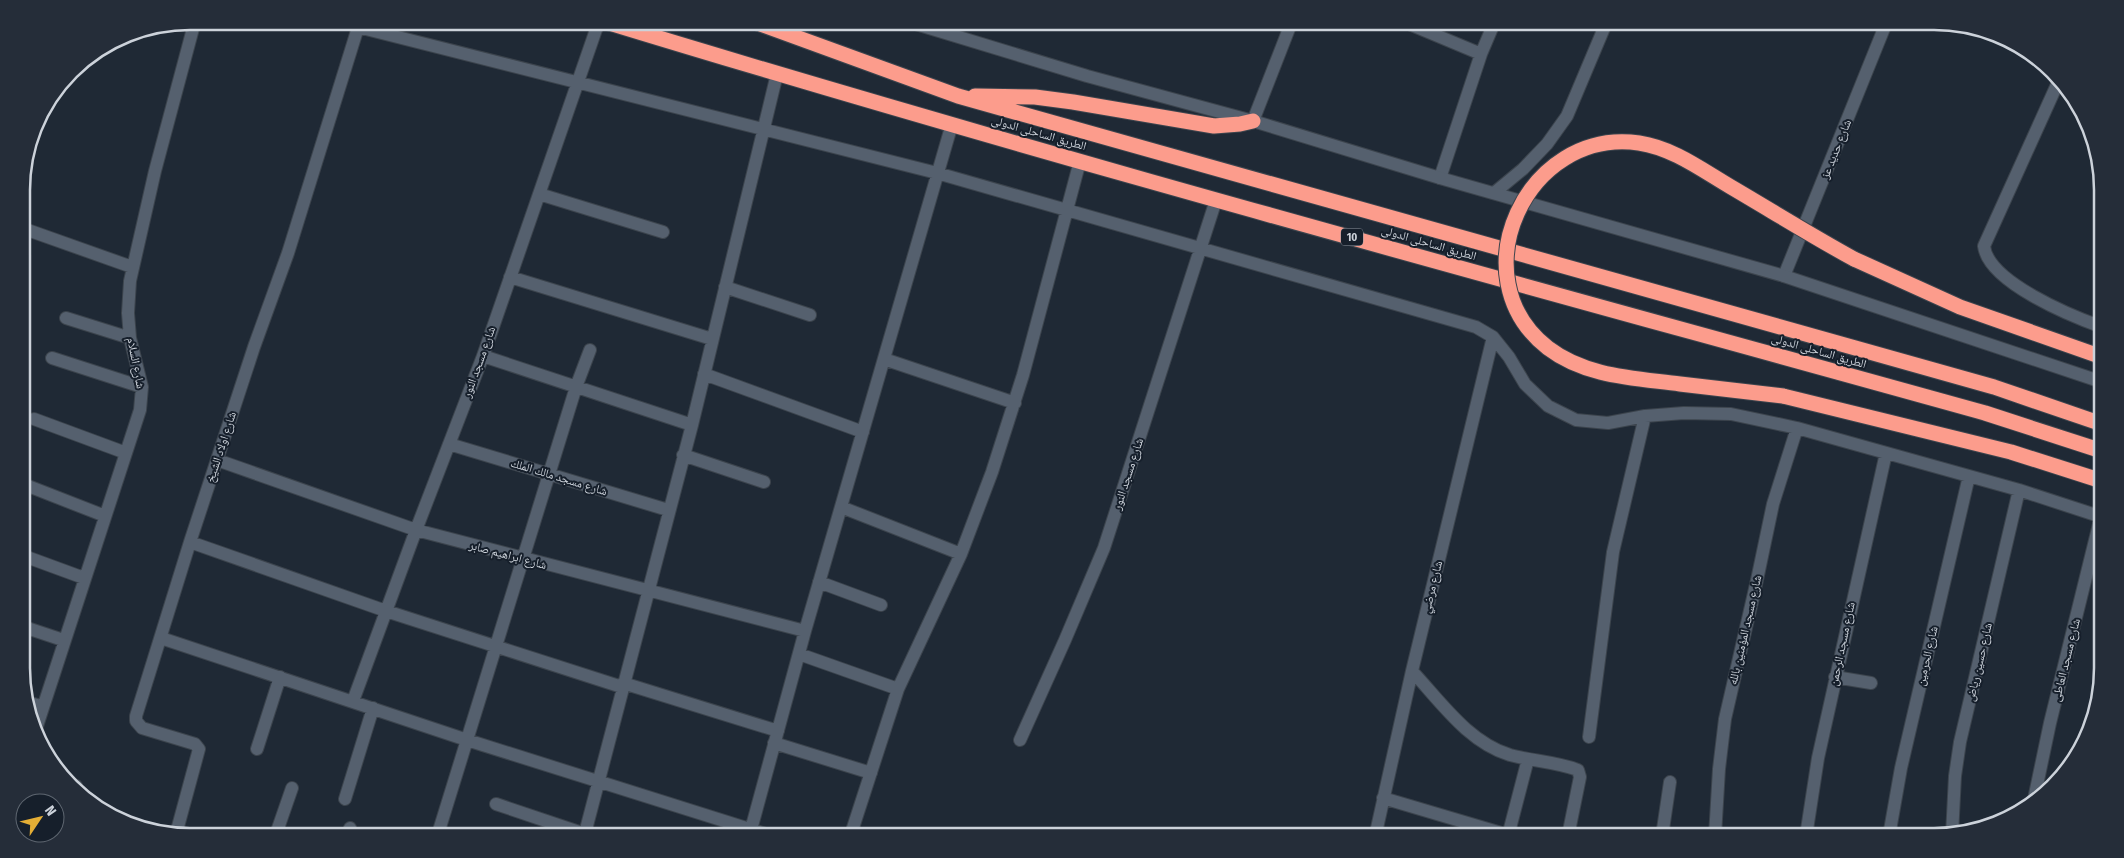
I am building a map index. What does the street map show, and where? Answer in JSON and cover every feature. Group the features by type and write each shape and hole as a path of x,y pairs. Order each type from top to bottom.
{"highway":[{"name":"الطريق الساحلى الدولى","path":"633,30 777,74 1216,200 1985,413 2094,448"},
{"name":"الطريق الساحلى الدولى","path":"777,30 958,96 1994,387 2094,421"},
{"path":"958,96 996,95 1073,102 1214,126 1227,126 1253,121"},
{"path":"2094,354 1960,307 1854,259 1678,156 1652,145 1608,143 1585,149 1564,158 1531,188 1516,212 1508,239 1506,270 1516,306 1528,326 1548,348 1573,363 1604,374 1783,396 2011,452 2094,478"}],"street":[{"name":"شارع السلام","path":"39,721 63,640 140,410 142,386 130,338 128,303 132,267 193,30"},
{"name":"شارع اولاد الشيخ","path":"178,828 199,749 195,744 142,728 136,721 190,542 254,347 288,253 357,30"},
{"path":"382,30 937,173 1476,327 1493,338 1510,357 1525,384 1548,406 1576,420 1608,423 1645,416 1684,413 1731,414 1797,428 2019,490 2094,515"},
{"name":"شارع مسجد النور","path":"353,701 483,356 596,30"},
{"path":"947,30 1087,76 1253,121 1440,178 1784,276 2094,379"},
{"path":"1253,121 1288,30"},
{"path":"1424,30 1481,54"},
{"path":"1440,178 1481,54 1491,30"},
{"path":"1494,193 1523,169 1547,144 1567,116 1603,30"},
{"name":"شارع حديد عز","path":"1784,276 1884,30"},
{"path":"586,828 668,510 692,425 777,74"},
{"path":"2056,87 1984,246 1985,254 1990,261 2022,290 2065,314 2094,324"},
{"path":"751,828 805,631 952,124"},
{"path":"853,828 898,689 961,554 992,472 1015,402 1080,161"},
{"path":"539,194 664,232"},
{"name":"شارع مسجد النور","path":"1020,740 1104,548 1216,200"},
{"path":"30,231 132,267"},
{"path":"510,277 712,339"},
{"path":"725,287 810,314"},
{"path":"66,318 130,338"},
{"name":"شارع مرضي","path":"1377,828 1412,671 1493,338"},
{"path":"440,828 497,648 576,387 590,350"},
{"path":"483,356 692,425"},
{"path":"52,358 142,386"},
{"path":"884,358 1015,402"},
{"path":"704,374 863,432"},
{"path":"1589,737 1613,552 1645,416"},
{"path":"34,419 126,453"},
{"name":"شارع مسجد المؤمنين بالله","path":"1715,828 1719,769 1725,719 1773,504 1797,428"},
{"name":"شارع مسجد مالك الملك","path":"449,444 668,510"},
{"name":"شارع مسجد الرحمن","path":"1807,828 1818,758 1886,453"},
{"path":"683,455 764,482"},
{"name":"شارع ابراهيم صابر","path":"217,460 416,530 647,592 805,631"},
{"name":"شارع الحرمين","path":"1891,828 1904,759 1969,476"},
{"path":"30,487 105,516"},
{"name":"شارع حسين رياض","path":"1952,827 1955,776 1960,742 2019,490"},
{"path":"841,507 961,554"},
{"path":"190,542 497,648 622,685 776,737 871,773"},
{"name":"شارع مسجد العاطى","path":"2036,792 2050,724 2094,545"},
{"path":"30,558 84,578"},
{"path":"819,582 881,605"},
{"path":"30,629 63,640"},
{"path":"160,638 467,740 599,781 735,828"},
{"path":"799,654 898,689"},
{"path":"1412,671 1477,739 1493,749 1578,770 1580,777 1570,828"},
{"path":"1836,676 1871,683"},
{"path":"257,749 280,677"},
{"path":"34,704 43,707"},
{"path":"345,799 374,708"},
{"path":"1510,828 1528,759"},
{"path":"1663,828 1670,782"},
{"path":"278,828 292,788"},
{"path":"1383,798 1482,828"},
{"path":"496,804 564,828"}]}
